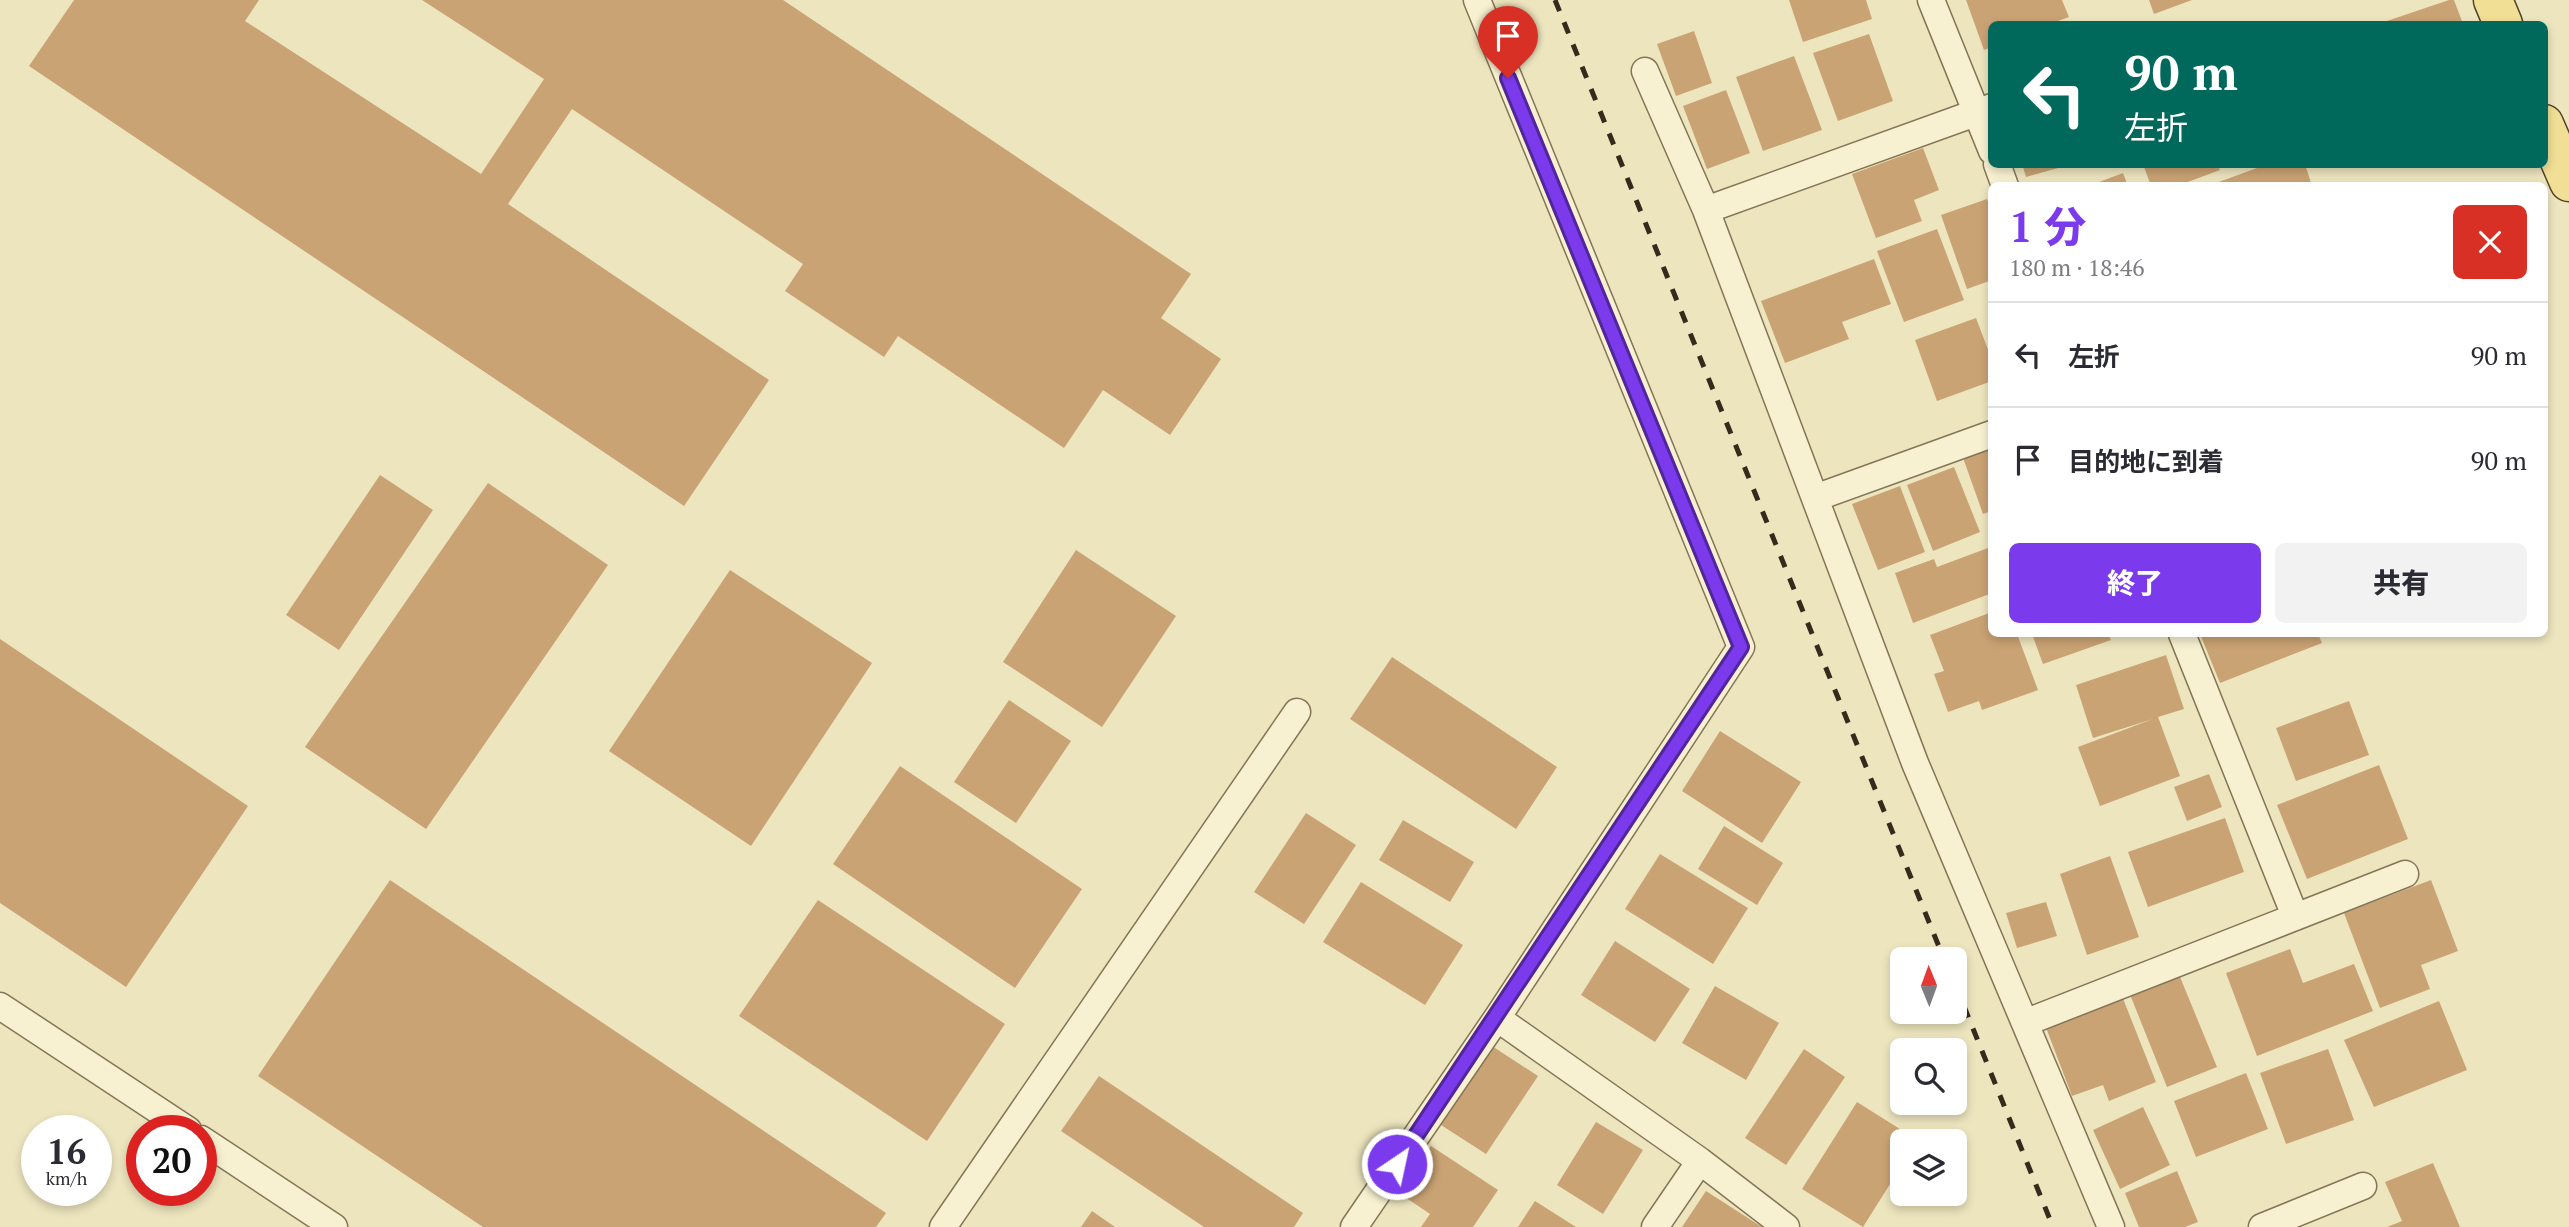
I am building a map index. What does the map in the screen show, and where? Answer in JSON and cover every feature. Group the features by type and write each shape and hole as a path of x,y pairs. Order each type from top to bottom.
{"main road":[{"path":"2493,0 2502,21"},
{"path":"2548,133 2569,182"}],"lane":[{"path":"1354,1227 1497,1018 1741,647 1476,0"},
{"path":"1931,0 1984,110 1988,130"},
{"path":"1645,71 1706,210 1915,763 2027,1022 2111,1227"},
{"path":"1706,210 1984,110"},
{"path":"1815,498 1988,435"},
{"path":"2183,637 2295,916"},
{"path":"943,1227 1297,712"},
{"path":"2027,1022 2405,874"},
{"path":"0,1006 165,1115"},
{"path":"1497,1018 1700,1161 1786,1227"},
{"path":"217,1150 334,1227"},
{"path":"1655,1227 1700,1161"},
{"path":"2262,1227 2363,1186"}],"building":[{"path":"74,0 259,0 245,21 481,174 544,79 422,0 783,0 1191,274 1161,318 1221,359 1170,435 1103,390 1064,448 898,336 884,357 785,291 803,264 572,109 508,204 769,380 684,506 29,66"},
{"path":"1789,0 1866,0 1872,19 1803,42"},
{"path":"1966,0 2062,0 2069,17 2058,21 1988,21 1988,48 1984,50"},
{"path":"2149,0 2192,0 2154,14"},
{"path":"2454,0 2462,21 2387,21"},
{"path":"1694,31 1712,83 1676,96 1657,44"},
{"path":"1869,34 1893,101 1838,121 1813,53"},
{"path":"1794,56 1822,130 1763,151 1736,77"},
{"path":"1726,90 1750,153 1707,169 1683,106"},
{"path":"1923,148 1939,190 1914,200 1922,221 1876,238 1852,174"},
{"path":"2023,168 2058,168 2026,177"},
{"path":"2144,168 2220,170 2188,182 2150,182"},
{"path":"2257,168 2306,168 2311,182 2219,182"},
{"path":"2123,173 2126,182 2099,182"},
{"path":"1987,199 1988,281 1967,289 1941,215"},
{"path":"1937,229 1964,300 1904,322 1877,251"},
{"path":"1874,259 1891,304 1842,322 1849,339 1785,363 1761,301"},
{"path":"1976,318 1988,350 1988,382 1937,401 1915,340"},
{"path":"1988,446 1988,512 1983,514 1962,455"},
{"path":"1954,467 1980,532 1933,551 1907,485"},
{"path":"380,475 433,510 339,650 286,615"},
{"path":"488,483 608,565 426,829 305,747"},
{"path":"1900,486 1925,552 1878,570 1852,504"},
{"path":"1988,548 1988,595 1913,623 1895,573 1934,559 1937,567"},
{"path":"1076,550 1176,616 1102,727 1003,662"},
{"path":"730,570 872,663 751,846 609,751"},
{"path":"1988,613 1988,637 2018,637 2038,690 1982,710 1979,701 1948,712 1934,674 1944,671 1930,635"},
{"path":"2033,637 2110,637 2111,640 2043,664"},
{"path":"2201,637 2319,637 2322,643 2220,683"},
{"path":"0,639 248,806 126,987 0,903"},
{"path":"2166,655 2184,709 2158,717 2180,776 2100,806 2078,747 2153,719 2093,738 2076,685"},
{"path":"1392,657 1557,767 1516,829 1350,719"},
{"path":"1009,700 1071,741 1016,823 954,782"},
{"path":"2349,701 2369,755 2296,781 2276,728"},
{"path":"1720,731 1801,782 1762,843 1682,791"},
{"path":"2379,765 2408,839 2307,879 2277,805"},
{"path":"900,766 1082,889 1015,988 833,864"},
{"path":"2209,774 2222,807 2187,821 2174,787"},
{"path":"1306,813 1356,845 1304,924 1254,892"},
{"path":"2225,818 2244,872 2148,907 2128,852"},
{"path":"1403,820 1474,862 1450,902 1379,860"},
{"path":"1724,826 1783,863 1757,905 1698,869"},
{"path":"1660,854 1748,908 1713,964 1625,909"},
{"path":"2110,856 2139,937 2087,955 2060,874"},
{"path":"390,880 886,1213 876,1227 483,1227 258,1076"},
{"path":"2431,880 2458,951 2421,965 2430,989 2380,1008 2344,913"},
{"path":"1361,882 1463,945 1425,1005 1323,942"},
{"path":"818,900 1005,1024 927,1141 739,1016"},
{"path":"2046,902 2057,936 2017,948 2006,913"},
{"path":"1615,941 1690,989 1655,1042 1581,995"},
{"path":"2290,949 2303,983 2354,964 2373,1011 2257,1056 2226,973"},
{"path":"2178,972 2217,1067 2167,1087 2129,992"},
{"path":"1715,986 1779,1023 1746,1080 1682,1043"},
{"path":"2122,996 2156,1082 2109,1101 2103,1085 2072,1096 2045,1025"},
{"path":"2439,1001 2467,1070 2374,1107 2344,1040"},
{"path":"1492,1046 1538,1076 1486,1154 1441,1125"},
{"path":"1804,1049 1845,1077 1786,1165 1745,1138"},
{"path":"2328,1049 2354,1120 2286,1144 2260,1073"},
{"path":"2246,1073 2268,1129 2196,1157 2174,1101"},
{"path":"1099,1076 1303,1213 1294,1227 1204,1227 1061,1131"},
{"path":"1857,1102 1900,1129 1890,1129 1890,1184 1863,1227 1802,1189"},
{"path":"2143,1107 2170,1165 2120,1189 2093,1130"},
{"path":"1596,1122 1643,1150 1603,1214 1557,1185"},
{"path":"1431,1146 1498,1190 1473,1227 1421,1227 1430,1214 1399,1193"},
{"path":"2433,1163 2460,1227 2387,1227 2402,1221 2385,1182"},
{"path":"2177,1171 2198,1222 2185,1227 2139,1227 2125,1193"},
{"path":"1706,1191 1762,1227 1682,1227"},
{"path":"1535,1201 1576,1227 1518,1227"},
{"path":"1092,1211 1115,1227 1081,1227"}],"railway":[{"path":"1555,0 1939,947"},
{"path":"1967,1014 2053,1227"}],"route":[{"path":"1397,1164 1497,1018 1741,647 1508,78"}]}
